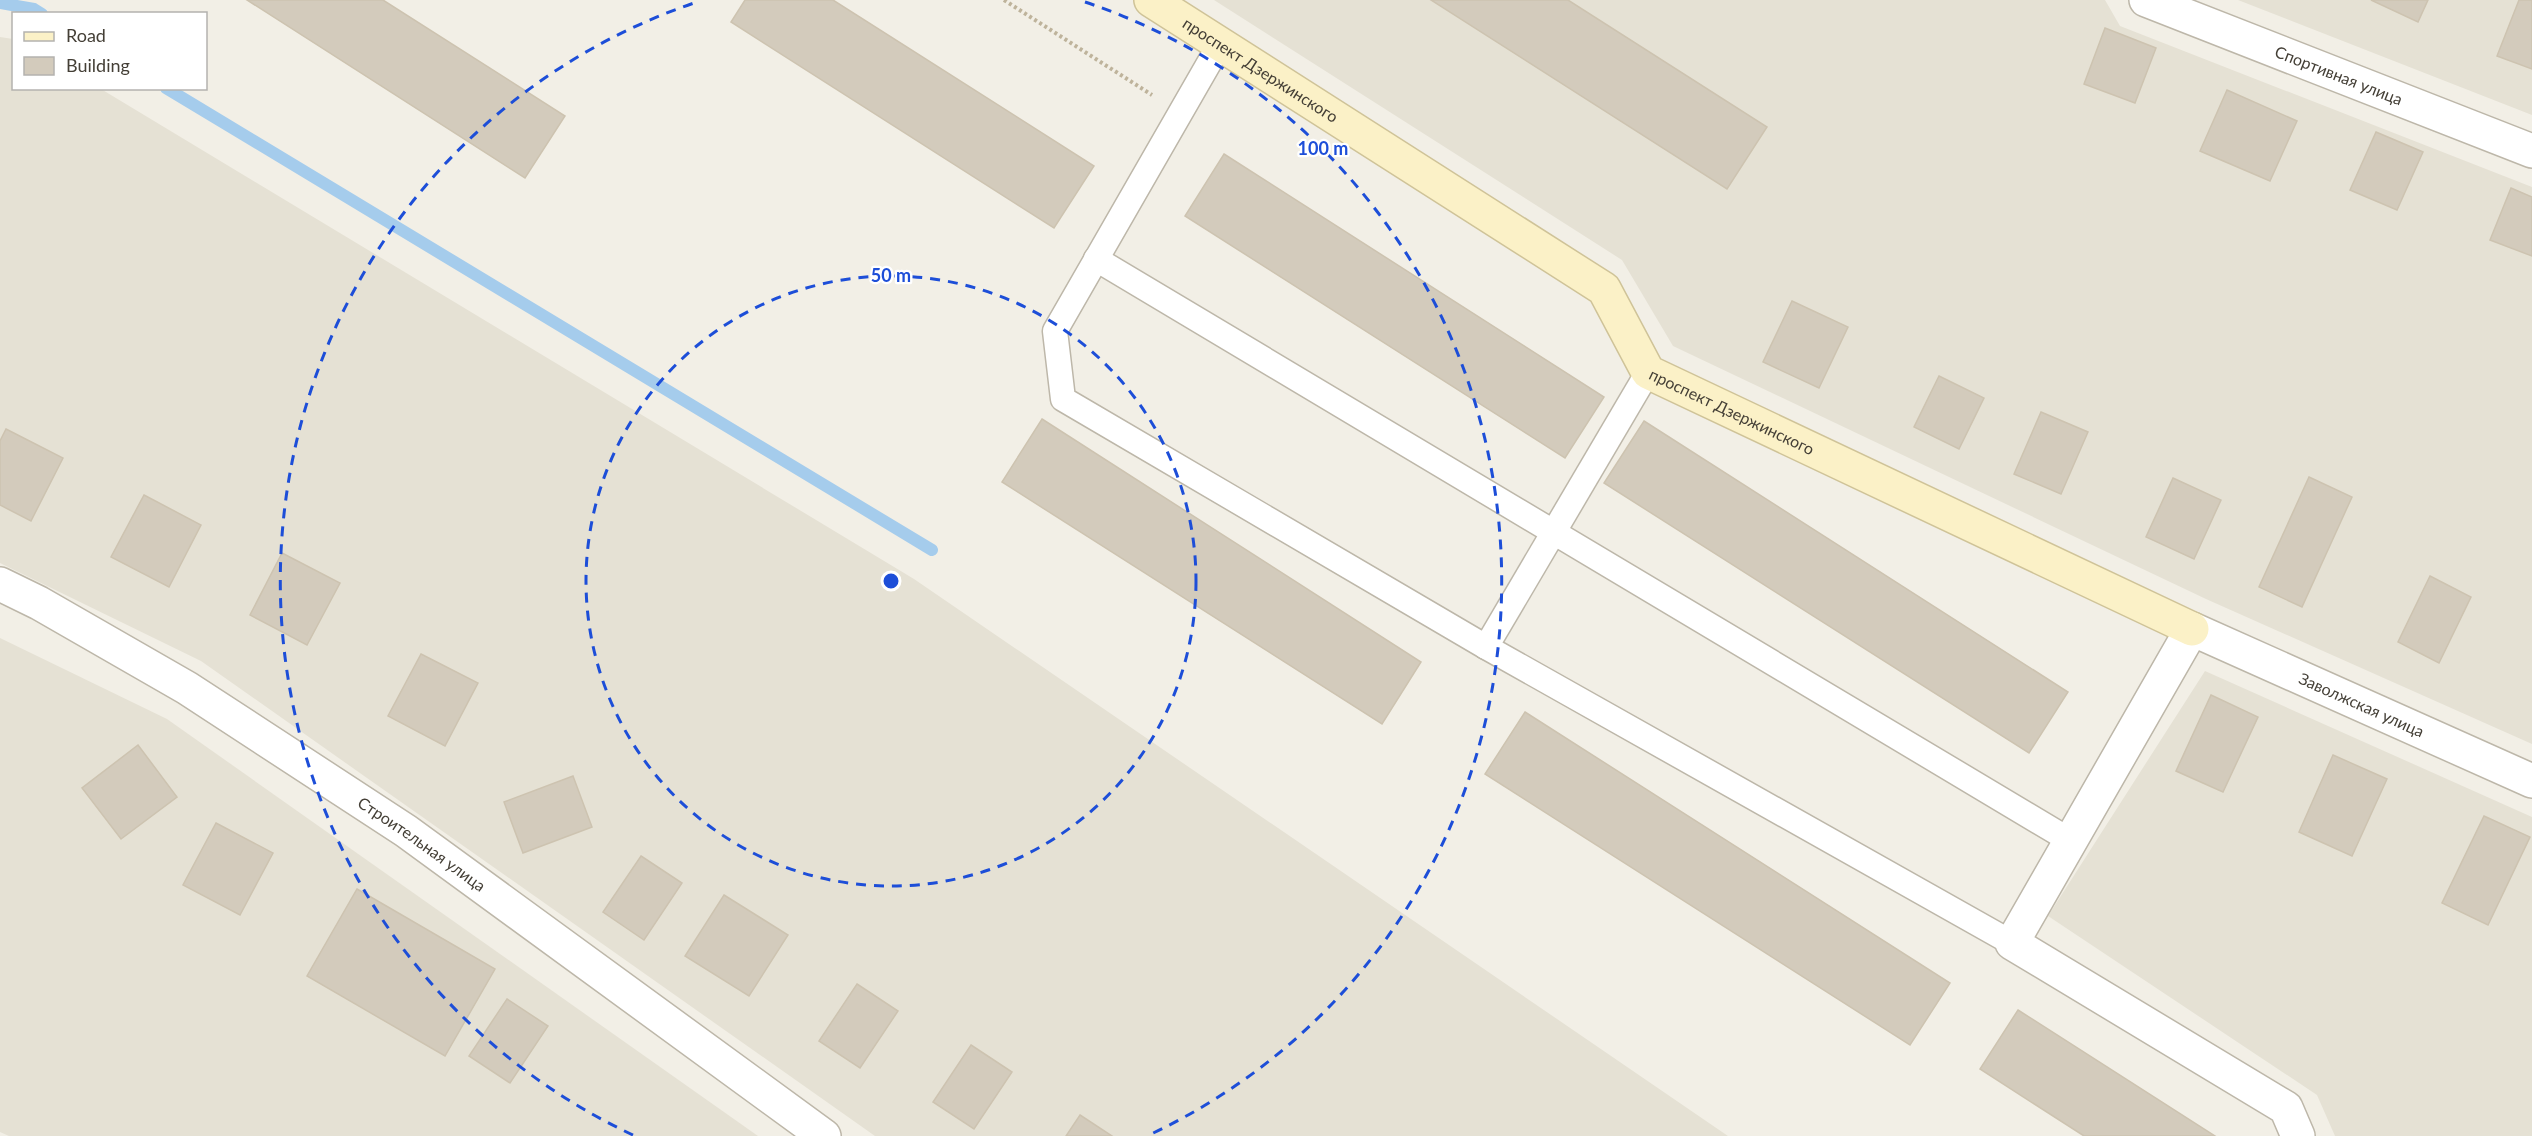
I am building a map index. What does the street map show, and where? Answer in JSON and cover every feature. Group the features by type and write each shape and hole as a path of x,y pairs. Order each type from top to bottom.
{"street":[{"name":"проспект Дзержинского","path":"1151,0 1604,289 1648,372 2192,629"},
{"name":"Спортивная улица","path":"2146,0 2532,151"},
{"name":"Строительная улица","path":"0,584 39,603 187,688 406,831 824,1136"},
{"name":"Заволжская улица","path":"2192,629 2532,781"},
{"path":"2192,629 2012,943 2292,1122"}],"lane":[{"path":"1220,44 1055,331 1063,399 1486,647 2012,943"},
{"path":"1096,259 2071,841"},
{"path":"1486,647 1648,372"}],"path":[{"path":"1004,0 1180,114"}],"shaded area":[{"path":"1214,0 2105,0 2120,26 2532,187 2532,744 2206,599 1673,346 1622,260"},
{"path":"2238,0 2532,0 2532,115"},
{"path":"0,37 12,39 12,90 103,90 914,579 1728,1136 875,1136 201,661 0,563"},
{"path":"0,638 167,719 758,1136 9,1136 0,1132"},
{"path":"2205,671 2532,817 2532,1136 2335,1136 2317,1095 2048,916"}],"building":[{"path":"247,0 383,0 565,116 525,178"},
{"path":"745,0 833,0 1094,166 1054,228 731,22"},
{"path":"1431,0 1568,0 1767,127 1727,189"},
{"path":"2371,0 2428,0 2418,22"},
{"path":"2519,0 2532,0 2532,69 2497,56"},
{"path":"2105,28 2156,48 2135,103 2084,84"},
{"path":"2227,90 2297,121 2270,181 2200,151"},
{"path":"2376,132 2423,152 2397,210 2350,190"},
{"path":"1224,154 1604,397 1565,458 1185,216"},
{"path":"2511,188 2532,197 2532,256 2490,240"},
{"path":"1792,301 1848,327 1819,388 1763,362"},
{"path":"1939,376 1984,398 1959,449 1914,427"},
{"path":"2041,412 2088,432 2061,494 2014,474"},
{"path":"1042,419 1421,662 1382,724 1002,482"},
{"path":"1644,421 2068,692 2029,753 1604,483"},
{"path":"6,429 63,458 31,521 0,505 0,441"},
{"path":"2309,477 2352,497 2302,607 2259,587"},
{"path":"2173,478 2221,500 2194,559 2146,537"},
{"path":"144,495 201,525 169,587 111,557"},
{"path":"282,553 340,583 307,645 250,615"},
{"path":"2430,576 2471,597 2439,663 2398,642"},
{"path":"421,654 478,683 445,746 388,716"},
{"path":"2211,695 2258,717 2223,792 2176,771"},
{"path":"1525,712 1950,983 1910,1045 1485,774"},
{"path":"138,745 177,797 121,839 82,788"},
{"path":"2333,755 2387,779 2352,856 2299,832"},
{"path":"573,776 592,827 523,853 504,802"},
{"path":"2484,816 2530,837 2488,925 2442,903"},
{"path":"216,823 273,853 240,915 183,885"},
{"path":"641,856 682,883 644,940 603,912"},
{"path":"357,889 495,969 445,1056 307,976"},
{"path":"724,895 788,935 749,996 685,956"},
{"path":"857,984 898,1011 860,1068 819,1041"},
{"path":"507,999 548,1026 510,1083 469,1056"},
{"path":"2018,1010 2215,1136 2084,1136 1980,1069"},
{"path":"971,1045 1012,1072 974,1129 933,1102"},
{"path":"1080,1115 1112,1136 1066,1136"}],"waterway":[{"path":"0,3 34,9 39,12"},
{"path":"169,90 932,550"}]}
